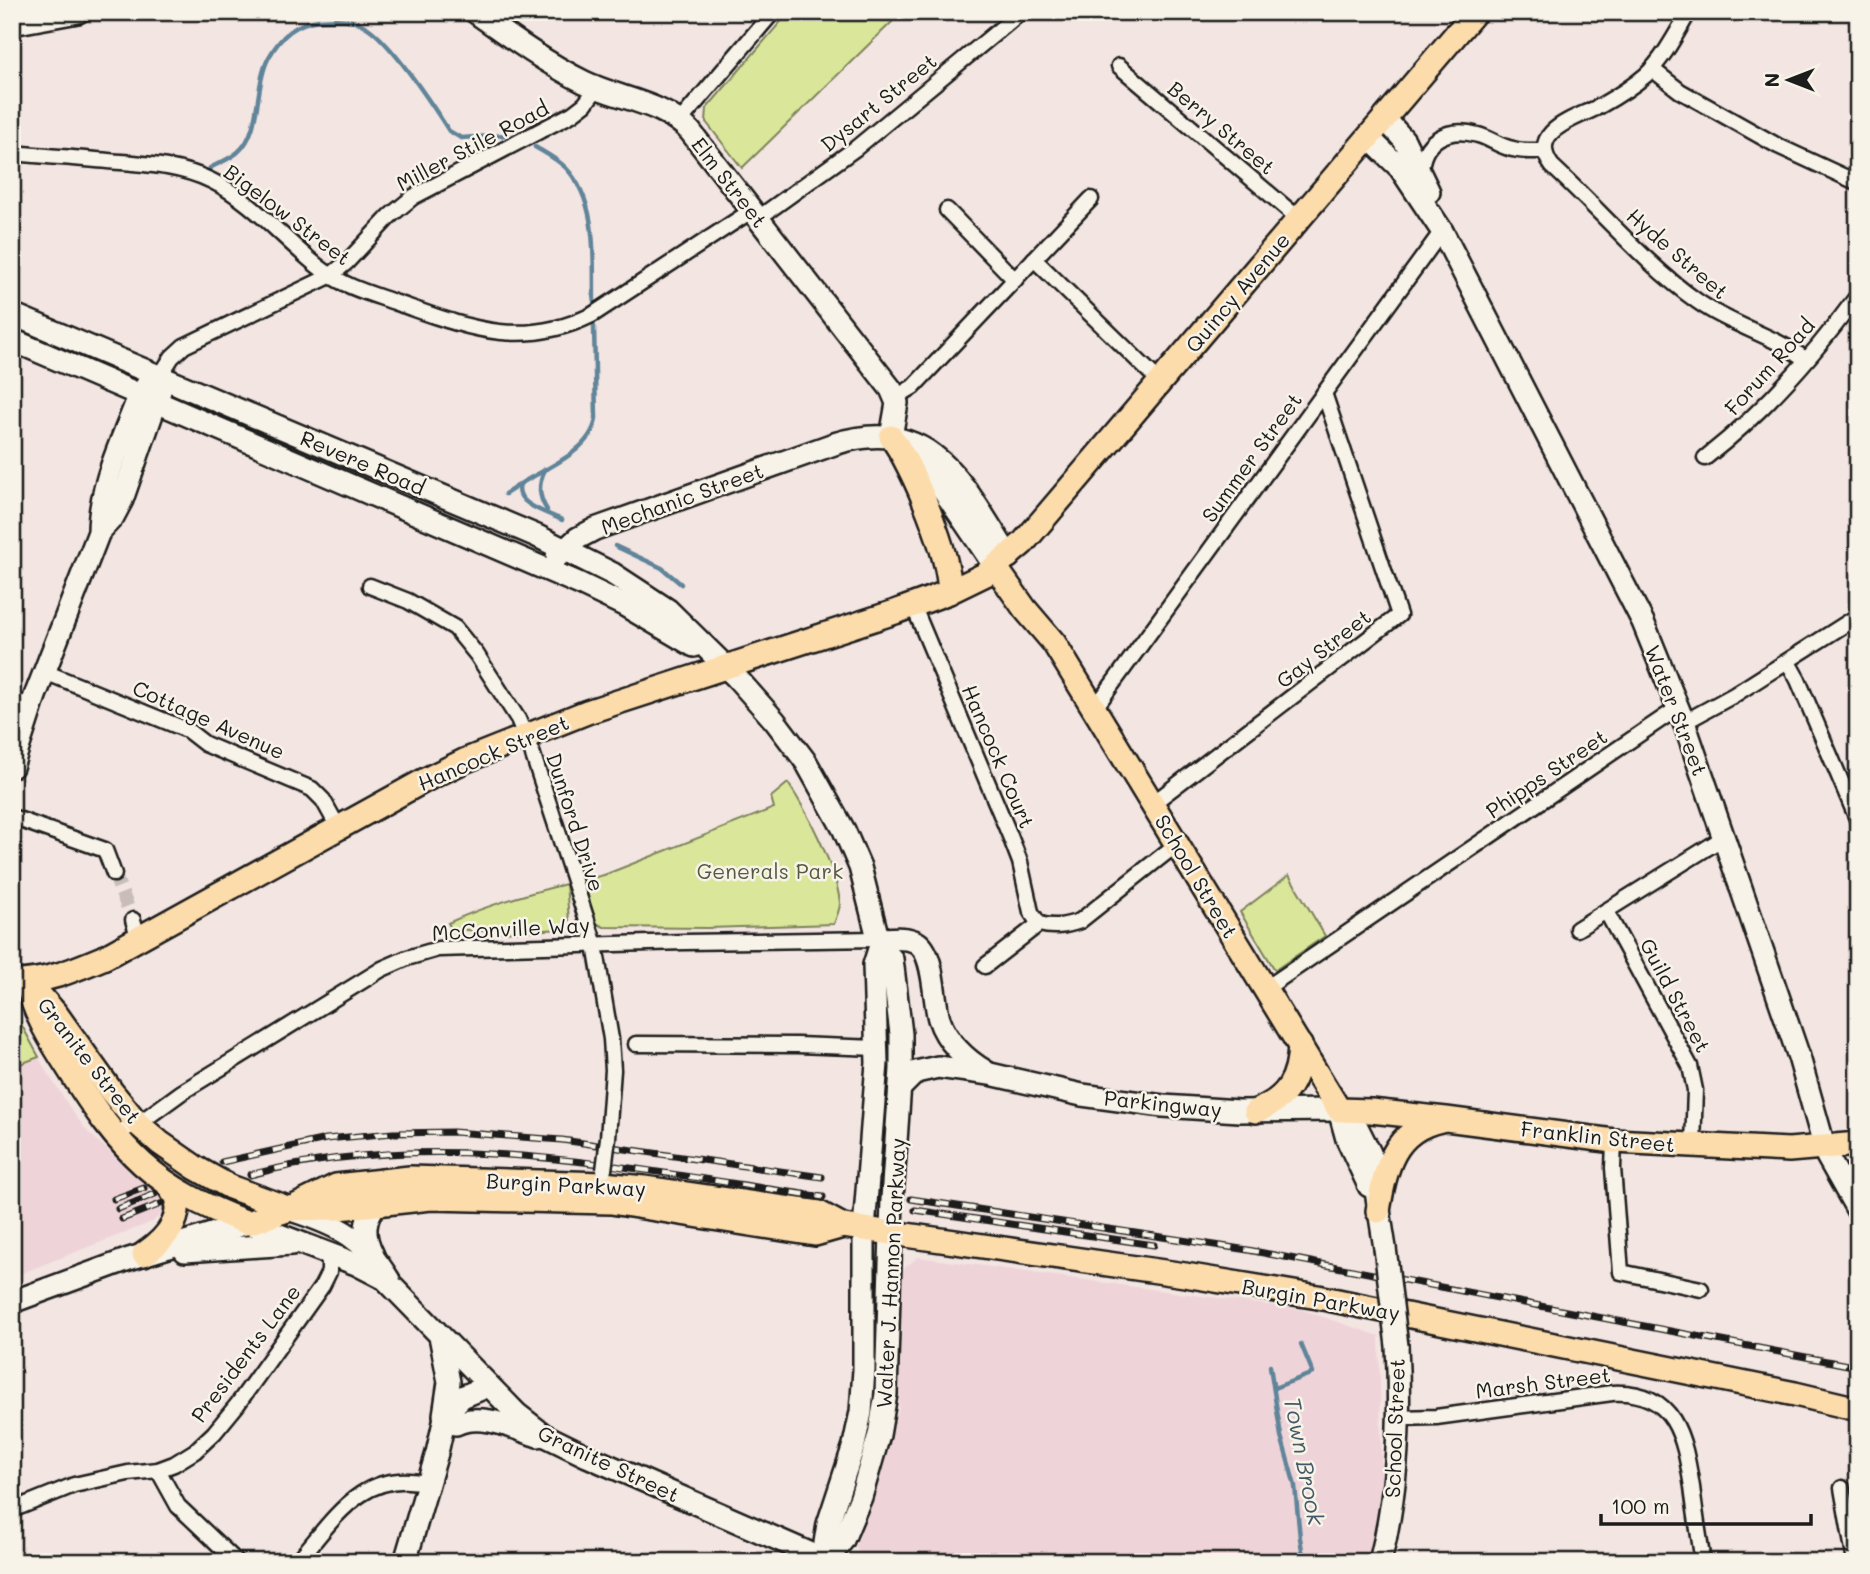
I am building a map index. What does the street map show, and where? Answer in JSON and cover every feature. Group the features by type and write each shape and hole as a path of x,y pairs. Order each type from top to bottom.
{"main road":[{"path":"12,24 78,12"},
{"name":"Elm Street","path":"475,12 572,75 597,88 662,111 680,121 896,397"},
{"name":"Quincy Avenue","path":"1003,562 1475,12"},
{"name":"Water Street","path":"1385,118 1401,135 1420,172 1442,231"},
{"name":"Water Street","path":"1369,138 1400,168 1442,231 1627,589 1681,716 1799,1057 1825,1147 1835,1173 1858,1212"},
{"name":"Revere Road","path":"12,314 566,550"},
{"name":"Revere Road","path":"12,340 509,554"},
{"path":"12,767 22,703 45,672 99,531 118,509 148,400 160,391 160,376"},
{"path":"896,397 891,437 904,454 917,484 948,569 949,592"},
{"name":"Mechanic Street","path":"481,542 516,547 548,559 558,556 578,538 596,529 834,444 867,436 891,437"},
{"path":"891,437 910,451 932,475 1003,562"},
{"name":"Walter J. Hannon Parkway","path":"566,550 613,574 656,601 689,629 775,721 820,784 844,830 860,867 879,943 892,959 901,1034 901,1087 893,1180 888,1372 881,1425 869,1472 848,1531 828,1561"},
{"name":"Walter J. Hannon Parkway","path":"509,554 624,605 725,666"},
{"name":"Hancock Street","path":"20,982 49,979 70,972 136,930 446,769 525,735 725,666 913,606 975,581 1003,562"},
{"name":"School Street","path":"1003,562 1025,609 1054,643 1339,1110 1355,1123 1364,1138 1372,1162 1398,1346 1399,1418 1392,1500 1380,1562"},
{"name":"Parkingway","path":"879,943 906,939 918,942 926,951 939,1019 945,1033 968,1059 990,1074"},
{"name":"Walter J. Hannon Parkway","path":"828,1561 825,1542 828,1524 852,1454 861,1412 864,1370 854,1228 869,1174 877,1079 874,965 879,943"},
{"name":"Granite Street","path":"20,982 47,1002 103,1081 138,1124 171,1151 213,1178 243,1193 324,1221 351,1234 374,1256 392,1285 525,1421 555,1441 828,1561"},
{"name":"Granite Street","path":"20,982 44,1030 95,1111 137,1161 168,1185 201,1203 367,1269 392,1285"},
{"path":"1256,1111 1275,1102 1292,1085 1298,1069 1300,1045"},
{"name":"Parkingway","path":"901,1087 909,1077 925,1069 948,1068 990,1074 1060,1090 1183,1108 1339,1110"},
{"name":"Franklin Street","path":"1339,1110 1446,1119 1566,1137 1614,1141 1789,1150 1858,1144"},
{"path":"1378,1210 1386,1171 1395,1150 1418,1129 1446,1119"},
{"name":"Burgin Parkway","path":"12,1302 144,1254 290,1209 336,1186 383,1180 603,1177 645,1188 819,1213 854,1228 1185,1275 1304,1295 1858,1406"},
{"path":"144,1254 161,1242 175,1220 176,1198 168,1185"},
{"name":"Burgin Parkway","path":"290,1209 339,1208 431,1198 611,1202 815,1234 854,1228"},
{"path":"374,1256 366,1236 365,1224 377,1202"},
{"path":"144,1254 307,1245"},
{"path":"405,1562 437,1453 450,1422 449,1381 439,1334"},
{"path":"450,1422 478,1405 488,1385"},
{"path":"450,1422 482,1420 555,1441"}],"street":[{"path":"680,121 773,12"},
{"name":"Dysart Street","path":"754,215 856,148 1021,12"},
{"path":"1420,172 1422,158 1429,144 1447,134 1468,133 1509,149 1545,151 1547,140 1554,129 1627,90 1652,69 1689,12"},
{"name":"Berry Street","path":"1119,66 1299,219"},
{"path":"1652,69 1680,91 1767,140 1858,183"},
{"name":"Miller Stile Road","path":"160,376 172,357 184,346 330,275 347,262 397,209 413,197 572,114 591,98 597,88"},
{"name":"Hyde Street","path":"1545,151 1552,166 1687,294 1728,321 1779,343 1805,359"},
{"name":"Bigelow Street","path":"12,153 135,163 195,173 235,195 330,275 356,288 475,329 511,333 534,332 572,324 592,315 754,215"},
{"path":"896,397 913,387 1091,199"},
{"path":"947,209 1015,280"},
{"name":"Summer Street","path":"1095,708 1442,231"},
{"path":"1034,259 1160,382"},
{"name":"Forum Road","path":"1705,458 1765,405 1858,295"},
{"name":"Gay Street","path":"1153,804 1399,615 1324,393"},
{"name":"Dunford Drive","path":"370,586 408,601 455,628 507,699 525,735 594,945 611,1039 613,1070 603,1177"},
{"name":"Hancock Court","path":"913,606 1010,836 1020,862 1031,912 1039,924"},
{"name":"Phipps Street","path":"1265,989 1669,714 1692,718 1788,662 1858,616"},
{"path":"1788,662 1858,821"},
{"name":"Cottage Avenue","path":"45,672 187,730 205,744 312,789 323,800 338,827"},
{"path":"12,817 105,850 114,874"},
{"path":"1577,929 1723,838"},
{"path":"985,966 1039,924 1065,926 1080,921 1177,844"},
{"name":"Guild Street","path":"1606,911 1690,1066 1695,1090 1693,1145"},
{"name":"McConville Way","path":"112,1134 138,1124 182,1092 383,969 407,958 438,949 879,943"},
{"path":"636,1044 832,1045 877,1048"},
{"path":"1614,1141 1613,1168 1621,1272 1701,1289"},
{"name":"Presidents Lane","path":"12,1510 74,1485 128,1473 158,1470 195,1451 225,1421 322,1286 329,1272 329,1254"},
{"name":"Marsh Street","path":"1399,1418 1436,1418 1623,1393 1640,1395 1670,1415 1679,1429 1687,1457 1703,1562"},
{"path":"158,1470 178,1506 237,1562"},
{"path":"297,1562 348,1504 366,1490 399,1480 428,1484"},
{"path":"1842,1488 1855,1562"}],"shaded area":[{"path":"12,1018 21,1024 45,1069 88,1132 162,1200 163,1206 162,1213 152,1222 12,1277"},
{"path":"918,1257 1303,1310 1379,1336 1382,1493 1373,1562 861,1562 856,1546 899,1409 903,1269"}],"green space":[{"path":"789,12 888,12 895,19 742,168 706,122 707,108"},
{"name":"Generals Park","path":"788,783 812,825 833,873 840,903 834,924 708,928 604,927 596,923 583,880 604,875 774,808 771,797"},
{"path":"1289,875 1325,936 1275,970 1240,912"},
{"path":"566,884 569,920 565,929 480,931 451,928 448,923 506,900"},
{"path":"12,1018 21,1024 39,1057 12,1067"}],"waterway":[{"name":"Town Brook","path":"210,168 238,152 246,143 251,133 264,68 278,43 296,27 319,20 351,21 372,31 409,72 449,131 461,138 507,135"},
{"name":"Town Brook","path":"535,147 566,168 577,182 584,198 592,232 594,303"},
{"name":"Town Brook","path":"562,520 527,502 519,491 520,484 577,449 593,430 596,418 594,326"},
{"path":"545,469 540,490 547,510"},
{"path":"505,494 519,485"},
{"name":"Town Brook","path":"615,546 662,568 681,584"},
{"path":"1274,1388 1313,1373 1301,1344"},
{"name":"Town Brook","path":"1270,1366 1281,1436 1295,1486 1304,1562"}],"tunnel":[{"path":"114,874 133,920"}],"railway":[{"path":"222,1162 326,1139 393,1133 453,1132 562,1140 822,1177"},
{"path":"250,1175 321,1160 393,1154 464,1153 608,1165 823,1197"},
{"path":"114,1199 144,1188"},
{"path":"118,1209 155,1194"},
{"path":"911,1199 1248,1250 1858,1367"},
{"path":"122,1219 163,1203"},
{"path":"915,1210 1154,1245"}]}
